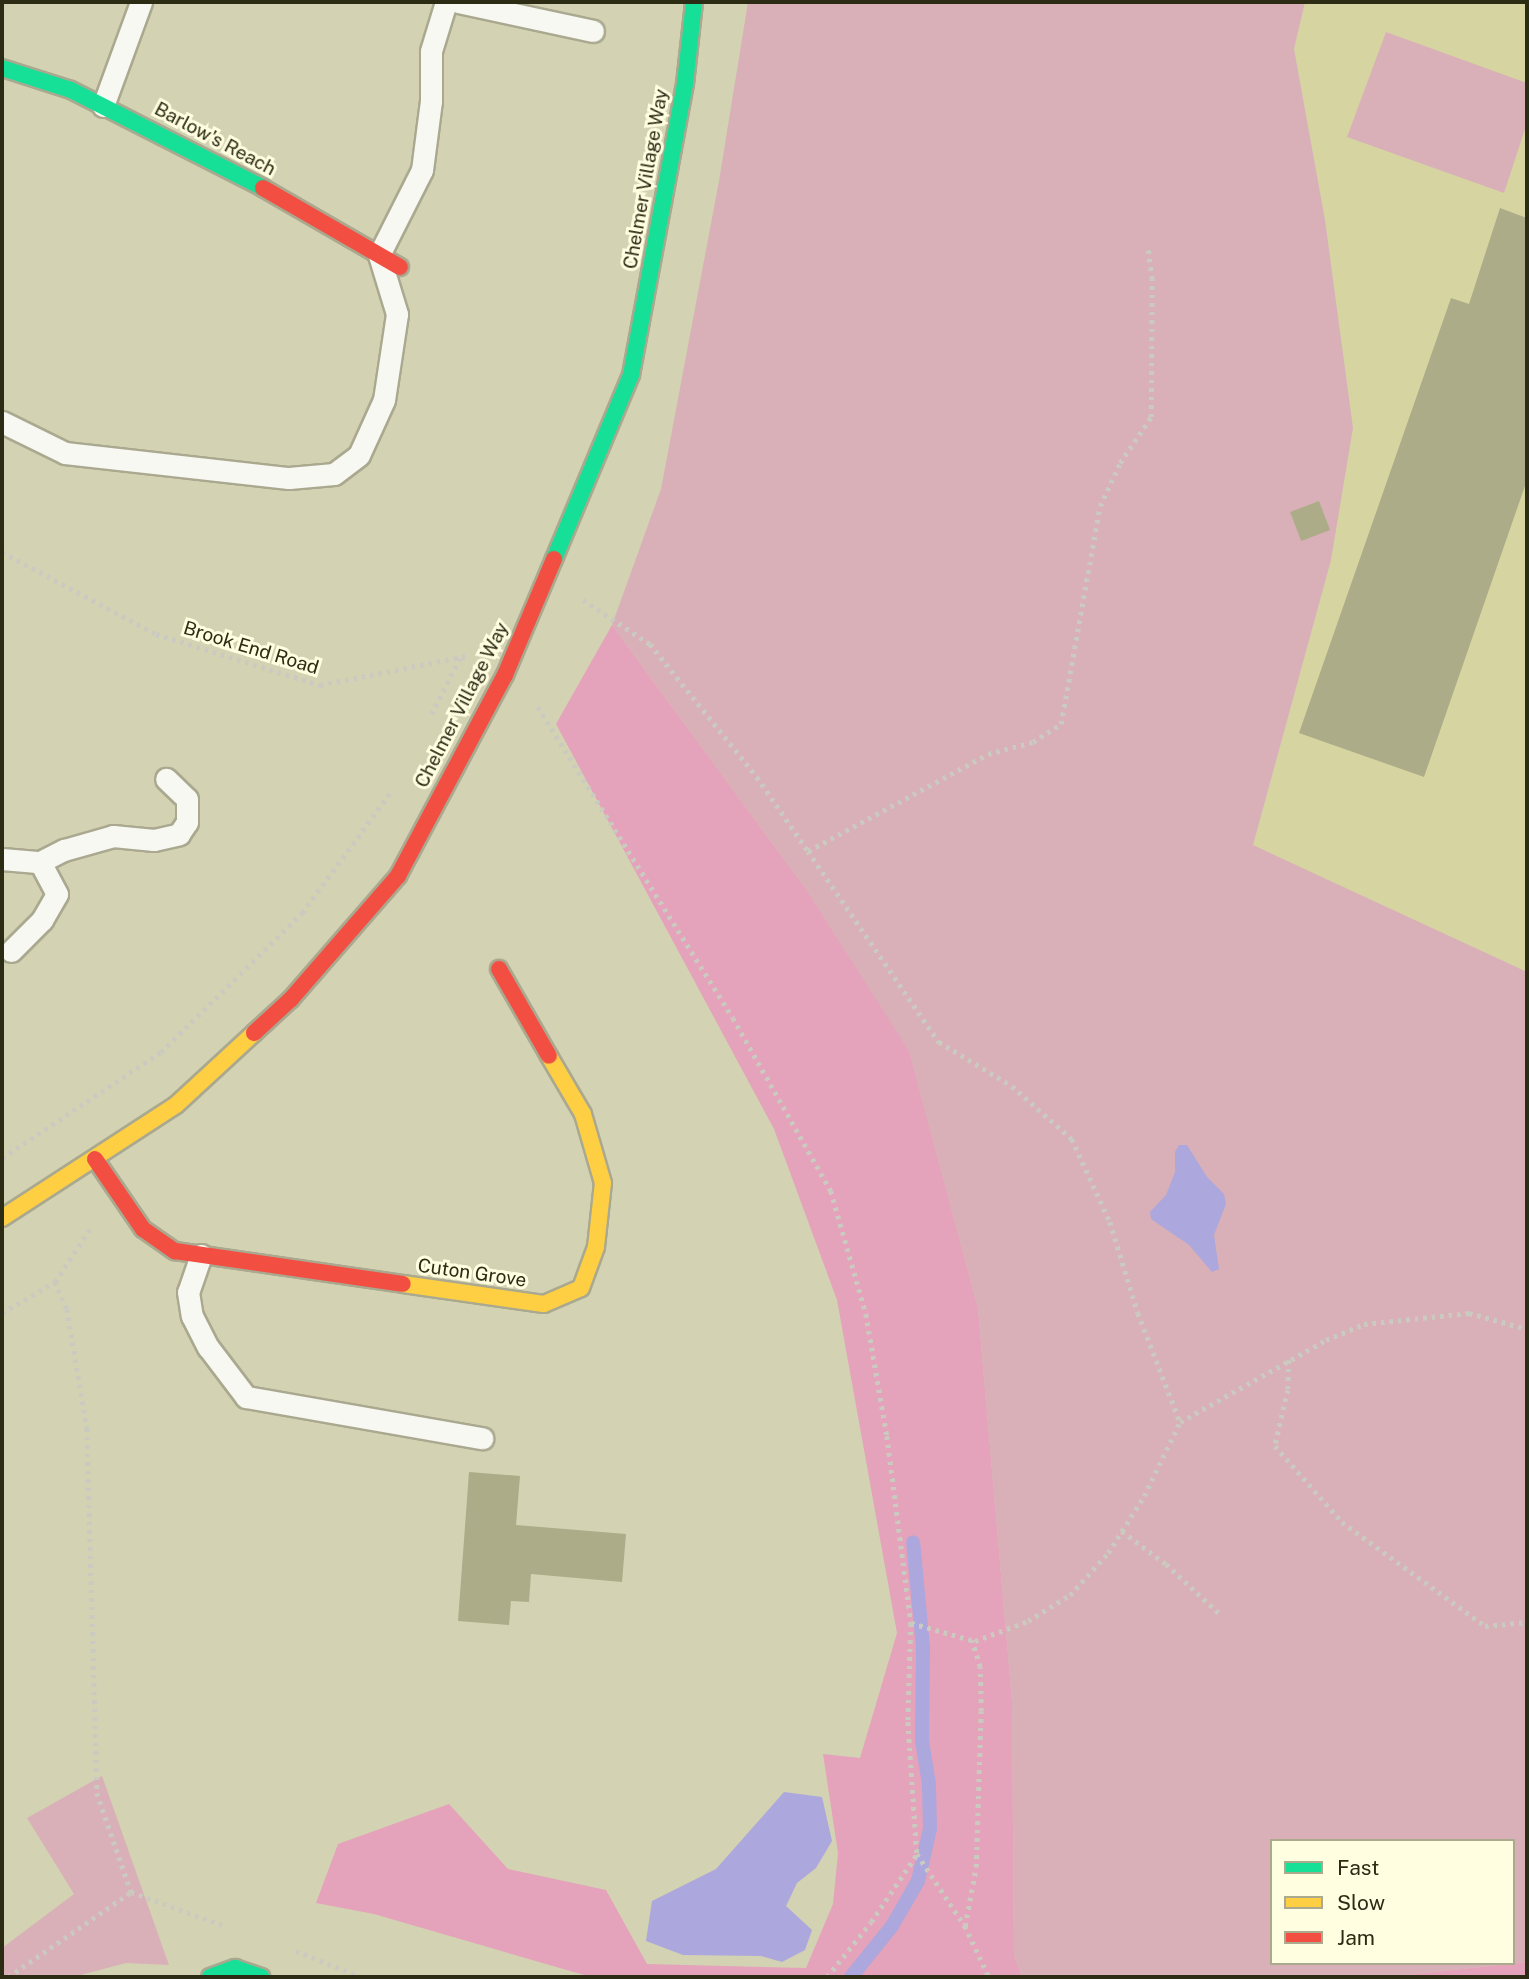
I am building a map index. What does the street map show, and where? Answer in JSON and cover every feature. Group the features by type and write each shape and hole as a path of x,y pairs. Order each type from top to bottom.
{"street":[{"name":"Chelmer Village Way","path":"2,1218 176,1105 291,999 398,876 505,676 631,375 685,84 694,2"},
{"name":"Barlow's Reach","path":"2,68 71,90 229,168 400,267"},
{"name":"Cuton Grove","path":"95,1159 143,1229 175,1251 544,1304 581,1288 596,1247 603,1183 583,1114 499,969"},
{"path":"210,1977 235,1968 261,1977"}],"lane":[{"path":"103,106 141,2"},
{"path":"2,422 65,453 289,478 334,474 359,455 384,400 397,314 379,255 422,170 431,101 431,51 446,2"},
{"path":"458,2 593,31"},
{"path":"2,859 40,862 64,850 113,836 154,840 179,834 187,822 187,799 166,779"},
{"path":"11,951 42,920 57,894 40,862"},
{"path":"201,1255 188,1292 192,1316 208,1347 246,1397 482,1438"}],"path":[{"path":"808,851 928,784 988,754 1033,741 1061,724 1100,506 1120,463 1151,417 1152,279 1147,245"},
{"name":"Brook End Road","path":"2,552 156,634 320,685 462,654"},
{"path":"574,595 650,644 757,777 939,1042 1012,1086 1072,1139 1110,1222 1138,1313 1180,1422"},
{"path":"426,724 462,654 505,676"},
{"path":"532,698 733,1018 831,1191 866,1314 887,1436 911,1623 908,1722 917,1854 965,1926 989,1977"},
{"path":"2,1158 161,1052 302,913 395,783"},
{"path":"8,1977 131,1892 97,1793 87,1428 67,1309 55,1282"},
{"path":"911,1623 971,1640 1028,1621 1070,1595 1108,1553 1122,1531 1144,1496 1180,1422 1289,1359 1364,1324 1469,1313 1527,1329"},
{"path":"1289,1359 1288,1390 1275,1446 1342,1522 1485,1626 1527,1622"},
{"path":"1122,1531 1166,1563 1222,1616"},
{"path":"965,1926 975,1867 981,1711 980,1667 971,1640"},
{"path":"827,1977 871,1922 917,1854"}],"shaded area":[{"path":"748,2 1305,2 1294,49 1325,220 1353,428 1331,560 1253,845 1527,972 1527,1962 1515,1963 1515,1839 1270,1839 1270,1965 1499,1965 1389,1977 1022,1977 1014,1955 1012,1701 978,1308 909,1052 808,892 612,625 661,489 719,181"},
{"path":"1305,2 1527,2 1527,972 1253,846 1331,560 1353,428 1325,220 1294,49"},
{"path":"1386,32 1527,83 1527,123 1504,193 1347,137"},
{"path":"612,625 808,892 909,1051 978,1308 1012,1701 1014,1955 1022,1977 591,1977 374,1914 316,1903 338,1844 449,1804 508,1869 606,1890 647,1964 806,1968 833,1904 838,1853 823,1754 860,1758 897,1633 837,1300 774,1129 556,724"},
{"path":"1179,1145 1187,1145 1207,1177 1224,1194 1226,1204 1214,1235 1219,1269 1212,1272 1189,1245 1151,1219 1150,1212 1166,1195 1175,1172 1175,1152"},
{"path":"102,1776 169,1965 126,1963 73,1977 2,1977 2,1948 74,1894 27,1818"},
{"path":"784,1792 822,1797 832,1841 816,1868 797,1883 786,1906 812,1930 805,1950 782,1962 761,1956 683,1955 646,1941 652,1901 716,1869"},
{"path":"1527,1962 1527,1977 1389,1977 1515,1965"}],"building":[{"path":"1500,208 1527,218 1527,480 1424,777 1299,733 1451,298 1469,304"},
{"path":"1319,501 1330,530 1301,541 1290,512"},
{"path":"469,1472 520,1476 516,1525 626,1534 622,1582 531,1574 529,1602 511,1601 509,1625 458,1621"}],"waterway":[{"path":"851,1977 892,1926 918,1881 930,1829 929,1784 922,1741 923,1647 913,1542"}],"traffic: fast":[{"path":"554,559 631,375 685,84 694,2"},
{"path":"2,68 71,90 263,188"},
{"path":"210,1977 235,1968 261,1977"}],"traffic: slow":[{"path":"2,1218 176,1105 254,1033"},
{"path":"403,1284 544,1304 581,1288 596,1247 603,1183 583,1114 549,1056"}],"traffic: jam":[{"path":"263,188 400,267"},
{"path":"254,1033 291,999 398,876 505,675 554,559"},
{"path":"499,969 549,1056"},
{"path":"95,1159 143,1229 175,1251 403,1284"}]}
